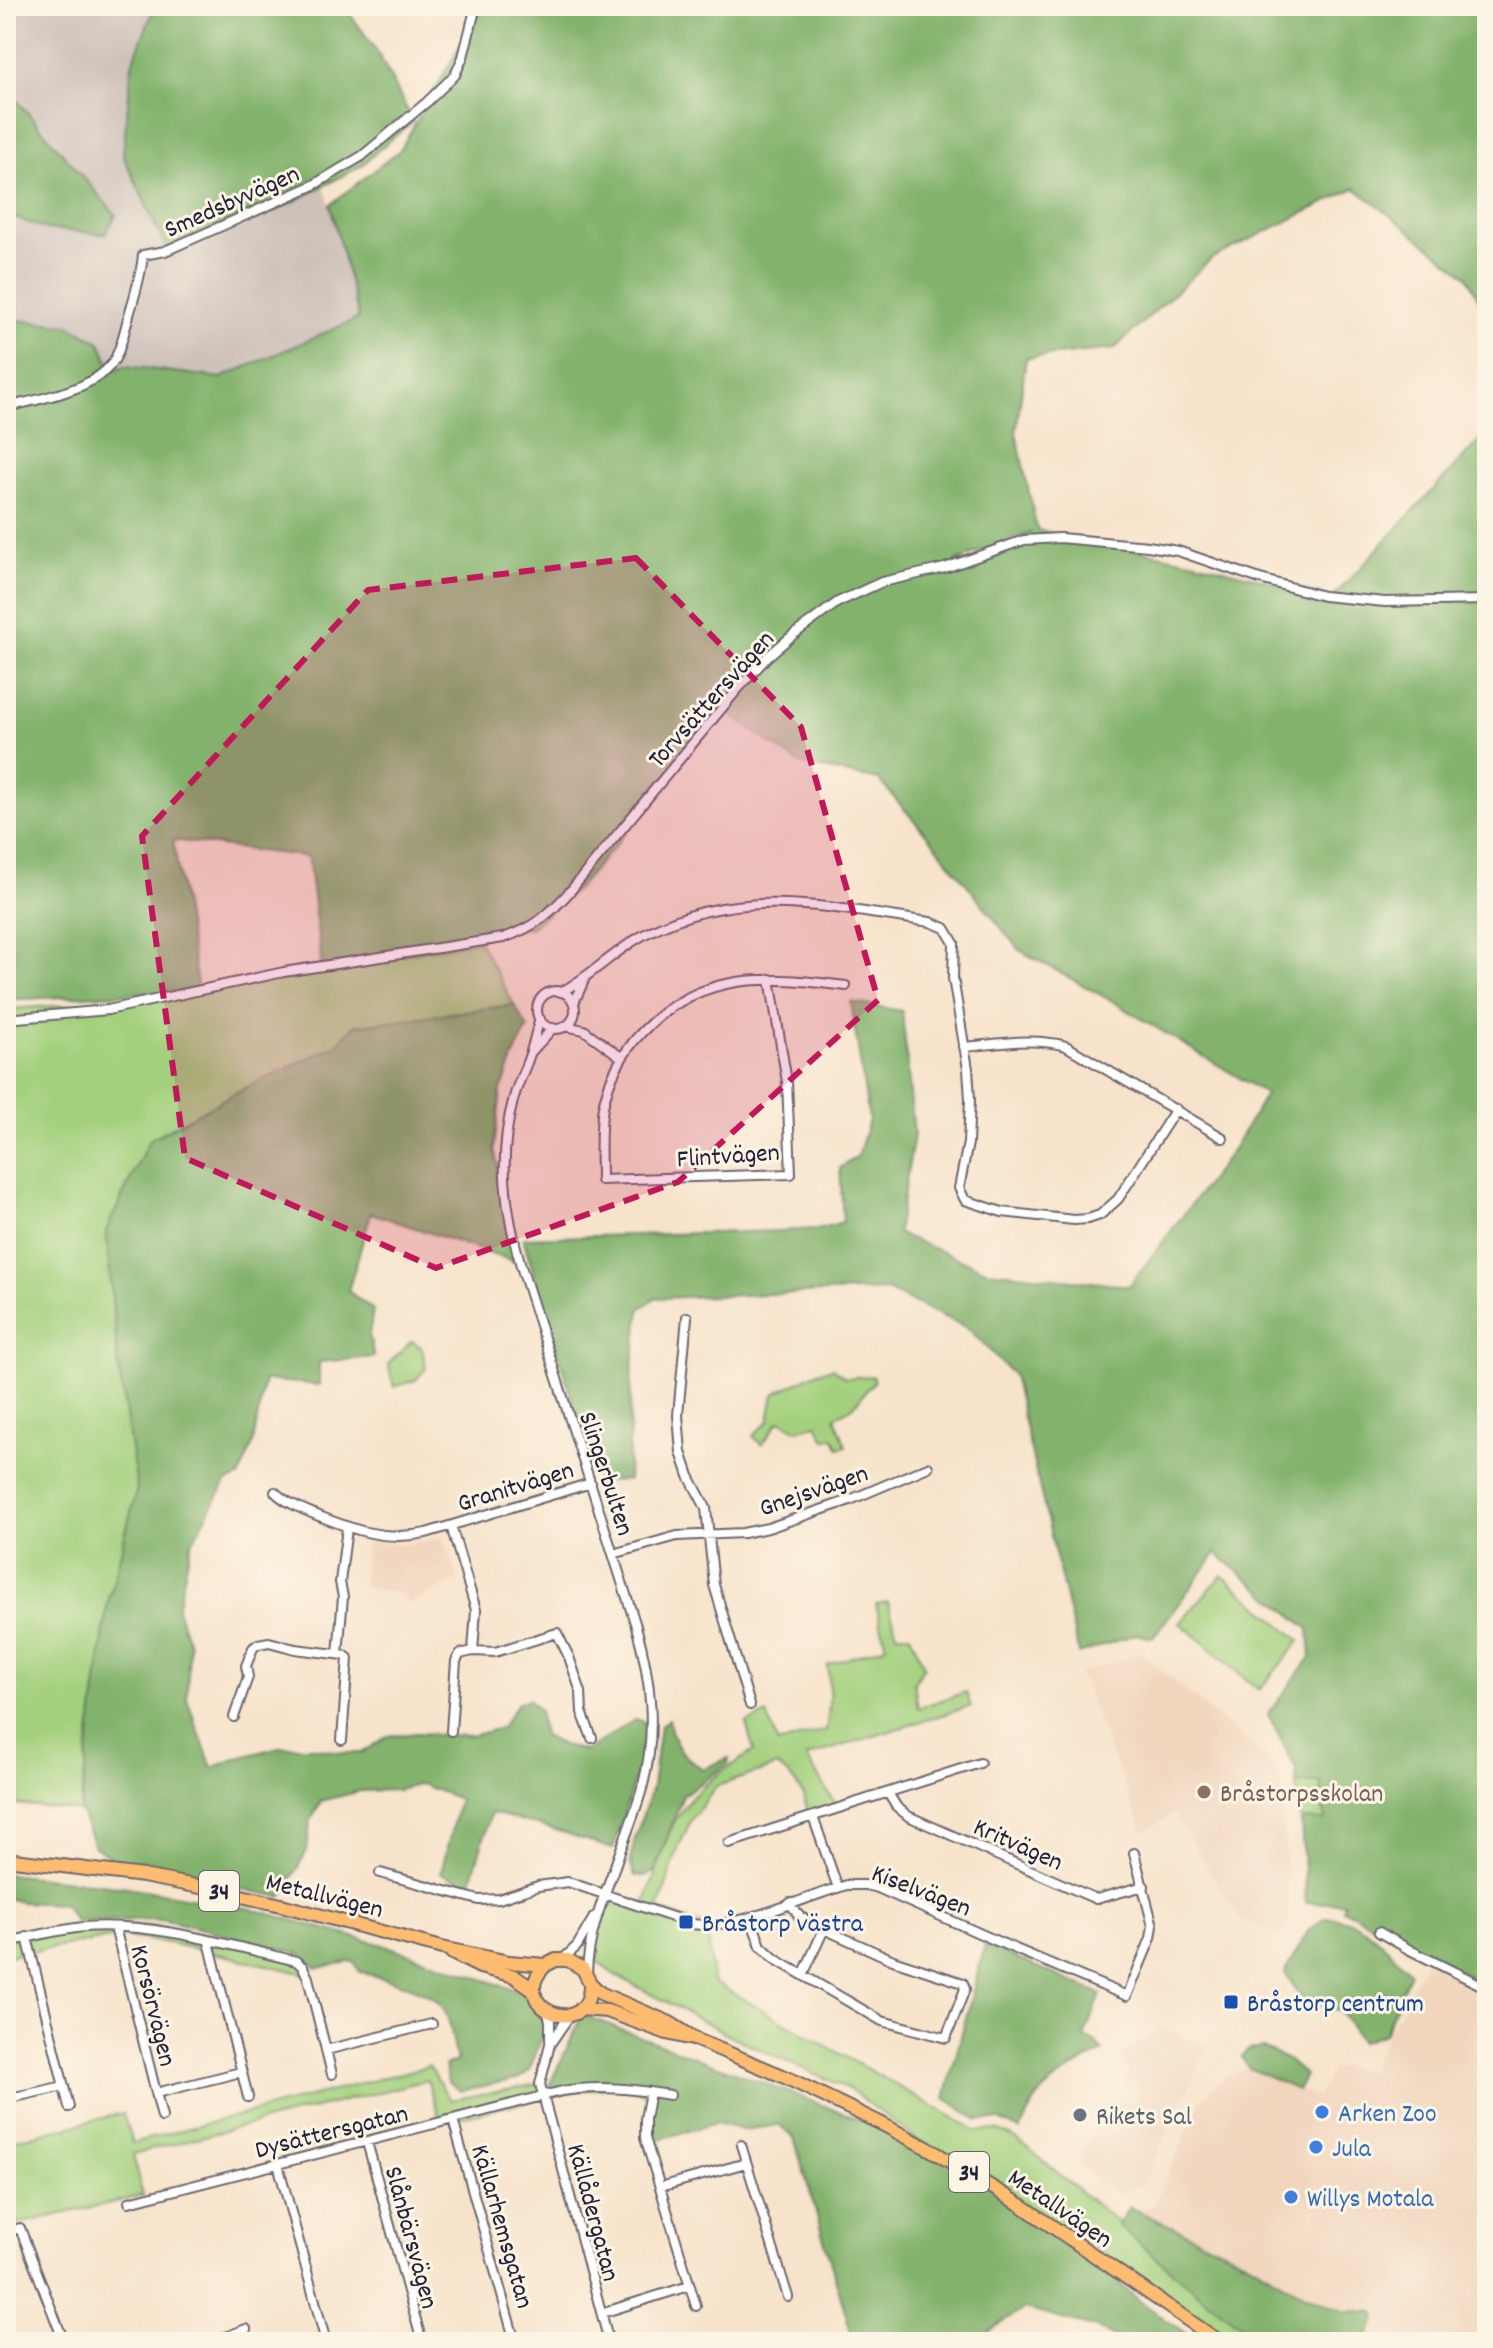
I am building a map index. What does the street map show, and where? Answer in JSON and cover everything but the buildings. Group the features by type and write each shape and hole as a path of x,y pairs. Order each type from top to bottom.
{"main road":[{"name":"Metallvägen","path":"6,1859 143,1876 211,1889 509,1962 546,1965 562,1960 579,1965 588,1979 608,1998 670,2023 697,2040 822,2094 931,2150 1021,2205 1220,2342"},
{"name":"Metallvägen","path":"442,1948 480,1967 514,1976 534,1990"},
{"path":"546,1965 537,1976 534,1990 538,2002 547,2011"},
{"path":"576,2012 587,2000 588,1979"},
{"name":"Metallvägen","path":"547,2011 558,2016 607,2011 667,2033 697,2040"}],"street":[{"name":"Smedsbyvägen","path":"6,407 69,391 109,367 121,343 141,274 143,255 165,251 324,180 356,161 427,102 450,81 460,66 476,6"},
{"name":"Torvsättersvägen","path":"6,1019 108,1010 284,972 503,938 528,929 552,911 580,880 737,690 767,657 793,635 838,602 869,587 936,571 1014,543 1047,538 1161,547 1286,587 1343,599 1385,602 1487,600"},
{"path":"561,992 586,978 605,961 647,933 684,917 724,906 789,903 920,920 939,924 953,937 953,978 969,1085 970,1115 959,1191 969,1202 995,1211 1074,1220 1100,1215 1118,1199 1176,1109"},
{"path":"565,1026 572,1020 586,978"},
{"name":"Flintvägen","path":"770,979 787,1082 791,1174 601,1180 603,1110 609,1086 621,1057 658,1016 693,994 725,983 770,979 846,986"},
{"path":"584,1030 571,998 553,991 542,998 538,1006 544,1024 553,1028 565,1026 584,1030 621,1057"},
{"name":"Slingerbulten","path":"540,1019 518,1083 508,1126 504,1173 507,1207 521,1266 644,1653 650,1698 651,1734 642,1786 600,1906 589,1953 588,1979"},
{"name":"Slingerbulten","path":"531,1052 553,1028"},
{"path":"964,1047 1031,1041 1066,1046 1223,1138"},
{"path":"687,1317 678,1436 685,1467 706,1508 714,1585 750,1705"},
{"name":"Gnejsvägen","path":"613,1554 662,1539 768,1528 850,1500 928,1467"},
{"name":"Granitvägen","path":"275,1492 286,1501 347,1528 372,1535 411,1537 591,1483"},
{"name":"Granitvägen","path":"451,1526 476,1610 473,1651"},
{"path":"338,1654 343,1597 340,1582 347,1528"},
{"path":"451,1731 456,1661 460,1654 495,1652 557,1633 581,1692 582,1712 592,1738"},
{"path":"234,1717 248,1677 246,1666 253,1648 258,1644 269,1642 295,1649 344,1655 348,1658 342,1740"},
{"path":"729,1843 980,1763"},
{"name":"Kritvägen","path":"888,1793 896,1806 908,1816 1096,1899 1144,1886"},
{"path":"813,1817 838,1888"},
{"path":"1134,1853 1144,1886"},
{"name":"Kiselvägen","path":"380,1873 479,1900 499,1899 559,1882 576,1883 693,1924 723,1925 858,1884 878,1888 1127,1996 1153,1932 1144,1886"},
{"path":"750,1917 755,1934 767,1953 882,2021 946,2038 965,1989 963,1983 893,1960 824,1929 799,1916 790,1903"},
{"name":"Slingerbulten","path":"562,1960 577,1946 600,1906"},
{"path":"6,1943 61,1930 115,1927 156,1931 300,1964 308,1978 332,2074"},
{"name":"Korsörvägen","path":"115,1927 162,2117"},
{"path":"803,1975 824,1929"},
{"path":"1379,1932 1487,1988"},
{"path":"27,1937 69,2107"},
{"path":"209,1942 248,2097"},
{"path":"542,2097 540,2080 550,2044 547,2011"},
{"path":"550,2044 576,2012"},
{"path":"326,2050 432,2024"},
{"name":"Korsörvägen","path":"156,2093 241,2072"},
{"path":"6,2099 64,2086"},
{"name":"Dysättersgatan","path":"129,2202 562,2091 598,2087 670,2095"},
{"path":"650,2092 645,2138 696,2306"},
{"name":"Källådergatan","path":"542,2097 608,2338"},
{"name":"Källarhemsgatan","path":"453,2120 515,2342"},
{"name":"Slånbärsvägen","path":"367,2142 422,2342"},
{"path":"741,2145 788,2297"},
{"path":"660,2187 746,2163"},
{"path":"278,2164 326,2342"},
{"path":"6,2232 20,2228 64,2342"},
{"path":"602,2313 689,2286"},
{"path":"212,2342 246,2329"}],"highlighted area":[{"path":"636,558 801,727 878,1000 678,1182 436,1268 185,1158 142,836 368,590"}],"shaded area":[{"path":"6,6 267,6 330,205 359,318 221,378 125,366 6,407"},
{"path":"443,1537 459,1579 409,1604 400,1594 362,1587 367,1541 405,1545"},
{"name":"Bråstorpsskolan","path":"1141,1653 1280,1770 1289,1920 1282,1937 1239,1918 1174,1814 1143,1832 1079,1673"},
{"path":"1428,1957 1487,1986 1487,2342 1309,2342 1123,2215 1154,2205 1201,2100 1228,2074 1248,2067 1317,2097 1332,2070 1343,2066 1368,2071"},
{"path":"1163,2028 1208,2047 1143,2184 1118,2195 1078,2164 1111,2086 1124,2092 1127,2067 1122,2052"}],"green space":[{"path":"155,6 344,6 377,51 413,121 363,165 278,210 167,250 123,155 132,64"},
{"path":"483,6 1487,6 1487,316 1467,276 1355,188 1212,258 1114,349 1026,358 1016,432 1037,530 1197,562 1332,598 1487,432 1487,1986 1343,1909 1345,1903 1306,1903 1301,1820 1325,1820 1320,1782 1296,1784 1296,1769 1268,1714 1311,1657 1309,1629 1216,1553 1153,1638 1136,1634 1079,1654 1013,1375 968,1328 887,1290 655,1298 640,1309 631,1381 628,1480 597,1481 523,1238 780,1231 817,1229 843,1222 840,1168 858,1156 869,1120 851,1002 902,1011 914,1135 897,1233 988,1271 1129,1286 1232,1151 1266,1094 1112,1001 1019,950 879,780 800,764 720,708 619,841 578,888 531,927 322,968 308,857 173,840 198,990 6,1000 6,295 15,320 67,325 100,342 110,365 99,375 125,366 221,378 359,318 330,205 400,150","holes":["1032,532 992,559 956,562"]},
{"path":"6,88 116,215 105,234 47,229 6,215"},
{"path":"479,941 514,1005 354,1026 335,1046 239,1091 106,1231 118,1362 137,1488 107,1607 80,1811 6,1803 6,1009 153,1000"},
{"path":"514,1005 528,1028 501,1091 494,1148 519,1263 371,1213 348,1291 373,1310 369,1335 374,1357 319,1362 319,1385 264,1380 253,1444 239,1477 226,1482 191,1544 177,1609 189,1644 187,1699 212,1768 279,1747 362,1753 388,1736 418,1733 471,1736 501,1728 518,1703 529,1699 539,1711 543,1736 567,1747 586,1751 636,1719 647,1723 641,1759 613,1849 491,1813 470,1885 441,1873 459,1799 421,1784 397,1790 361,1791 321,1801 310,1822 307,1851 281,1897 125,1866 95,1847 80,1811 107,1607 137,1488 118,1362 106,1231 149,1140 239,1091 335,1046 354,1026"},
{"path":"412,1341 422,1348 426,1368 416,1380 394,1387 388,1364"},
{"path":"833,1368 845,1378 872,1376 874,1381 853,1407 835,1417 846,1446 839,1448 833,1437 825,1440 817,1424 797,1430 782,1421 778,1422 762,1445 753,1436 769,1421 774,1394"},
{"path":"1222,1575 1300,1641 1259,1690 1180,1623"},
{"path":"888,1602 897,1634 910,1634 924,1666 914,1683 918,1708 966,1692 971,1706 806,1757 837,1807 808,1818 799,1788 777,1766 717,1786 691,1820 658,1910 707,1926 713,1982 977,2131 998,2130 1018,2140 1263,2342 1237,2342 1155,2286 920,2142 851,2090 735,2038 615,1975 593,1959 605,1893 644,1904 668,1836 685,1805 712,1779 754,1751 746,1723 767,1714 778,1744 826,1730 830,1698 827,1665 886,1646 876,1604"},
{"path":"669,1719 676,1743 696,1764 703,1769 729,1758 728,1764 683,1795 654,1872 635,1876 630,1862 634,1842 652,1787 660,1726"},
{"path":"1320,1781 1325,1820 1301,1820 1296,1784"},
{"path":"6,1874 127,1887 252,1909 387,1946 529,1995 543,2008 545,2030 529,2071 520,2078 461,2091 448,2082 445,2065 457,2061 451,2029 445,2011 430,1996 360,1972 353,1961 317,1968 299,1953 162,1919 76,1922 63,1904 21,1902 6,1898"},
{"path":"1326,1917 1363,1928 1410,1973 1384,2034 1361,2042 1340,2011 1303,2000 1285,1973 1308,1931"},
{"path":"117,1926 158,1926 303,1959 311,1975 173,1944 122,1936 6,1956 6,1939"},
{"path":"985,1945 1101,1994 1084,2037 1095,2042 1103,2051 1069,2070 1046,2089 1020,2130 1000,2120 978,2120 945,2098"},
{"path":"583,2015 920,2142 1020,2201 1141,2302 1198,2342 1122,2342 1097,2328 1025,2309 979,2336 981,2342 854,2342 794,2138 779,2125 743,2130 716,2123 650,2142 652,2094 610,2086 543,2098"},
{"path":"1263,2048 1288,2060 1305,2075 1297,2090 1249,2068 1241,2057 1248,2050"},
{"path":"429,2066 450,2100 540,2084 543,2098 441,2122 427,2080 133,2154 142,2196 17,2224 6,2198 6,2142 123,2113 132,2143"},
{"path":"1129,2207 1247,2261 1299,2292 1342,2311 1375,2312 1377,2319 1364,2342 1263,2342 1200,2295 1118,2225"}],"place":[{"name":"Bråstorpsskolan","path":"1204,1792"},
{"name":"Bråstorp västra","path":"686,1922"},
{"name":"Bråstorp centrum","path":"1231,2002"},
{"name":"Arken Zoo","path":"1322,2112"},
{"name":"Rikets Sal","path":"1080,2115"},
{"name":"Jula","path":"1316,2147"},
{"name":"Willys Motala","path":"1291,2197"}]}
